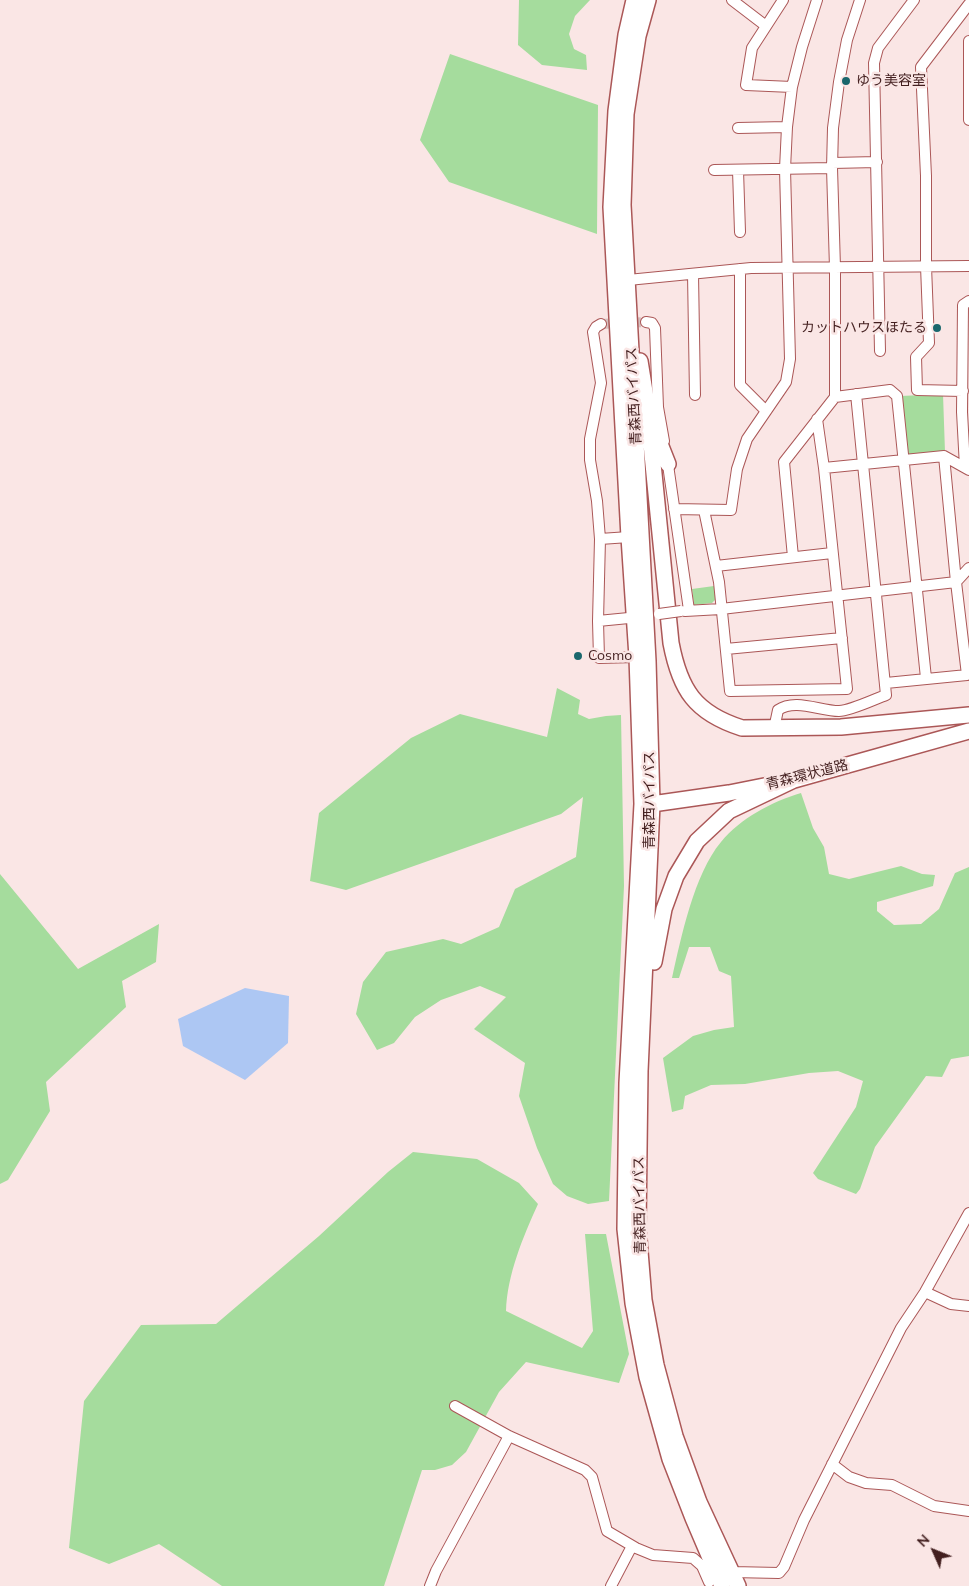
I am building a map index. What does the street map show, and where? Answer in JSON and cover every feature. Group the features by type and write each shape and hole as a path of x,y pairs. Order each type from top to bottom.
{"highway":[{"name":"青森西バイパス","path":"634,0 626,35 616,111 611,207 629,537 646,616 638,657 647,804 627,1083 625,1229 633,1303 647,1377 670,1459 707,1564 716,1584"},
{"name":"青森西バイパス","path":"648,0 638,36 626,114 623,205 648,661 647,804 638,1226 644,1300 656,1365 675,1436 699,1502 738,1586"},
{"path":"628,280 647,404 671,643 675,663 688,693 703,709 730,724 742,728 841,727 969,715"},
{"path":"647,404 657,438 668,464"},
{"name":"青森環状道路","path":"647,804 729,793 794,780 969,731"},
{"path":"640,1071 656,949 664,909 676,876 697,841 729,811 794,780"}],"street":[{"path":"732,0 766,26"},
{"path":"783,0 752,48 746,85 792,87"},
{"path":"674,509 731,510 737,469 747,439 786,382 790,359 785,169 787,127 792,87 817,0"},
{"path":"793,557 784,462 835,397 833,128 847,40 860,0"},
{"path":"880,351 880,268 874,63 878,48 914,0"},
{"path":"962,391 917,390 916,357 929,343 926,266 926,176 921,67 969,4"},
{"path":"969,41 969,120"},
{"path":"738,128 787,127"},
{"path":"714,170 785,169 877,162"},
{"path":"738,170 740,232"},
{"path":"628,280 740,269 969,266"},
{"path":"740,269 740,385 766,411"},
{"path":"693,274 695,395"},
{"path":"824,468 944,456 967,468 966,412 962,391 966,363 966,317 963,305 969,301"},
{"path":"646,322 652,324 655,328 658,407 674,509 685,611"},
{"path":"601,324 592,332 601,383 590,439 600,539 599,658 638,657"},
{"path":"835,397 890,390 897,396 926,678"},
{"path":"774,729 778,710 783,706 840,711 886,695 856,394"},
{"path":"704,510 716,566 730,691 847,689 824,468 817,419"},
{"path":"886,683 967,675 944,456"},
{"path":"600,539 629,537"},
{"path":"716,566 832,553"},
{"path":"598,621 917,588 956,582 969,568"},
{"path":"726,649 842,638"},
{"path":"454,1406 509,1436 585,1470 592,1477 607,1532 632,1546 653,1555 693,1558 732,1572 779,1573 784,1567 804,1520 901,1328 969,1214"},
{"path":"924,1292 951,1304 969,1306"},
{"path":"430,1586 436,1571 509,1436"},
{"path":"832,1464 849,1477 866,1483 892,1485 934,1506 969,1511"},
{"path":"611,1586 632,1546"}],"green space":[{"path":"519,0 590,0 575,16 569,34 574,49 586,55 587,70 542,65 518,45"},
{"path":"450,54 598,105 597,234 449,182 420,140"},
{"path":"943,394 945,452 910,456 906,453 901,396"},
{"path":"714,586 716,599 712,603 694,605 692,589"},
{"path":"557,688 580,700 578,714 589,719 621,715 624,886 609,1201 588,1204 567,1196 553,1184 537,1148 519,1096 525,1063 474,1029 506,997 480,986 441,1000 415,1017 394,1043 377,1050 356,1014 363,982 386,952 443,939 461,944 499,927 515,889 576,857 583,797 561,814 346,890 310,881 319,813 411,738 460,714 547,737"},
{"path":"801,793 813,828 824,847 829,874 849,879 901,866 922,874 935,875 933,886 877,902 877,911 894,925 921,924 939,909 955,873 969,867 969,1056 951,1059 942,1077 926,1076 875,1147 860,1189 856,1194 818,1179 813,1173 856,1107 863,1081 838,1071 809,1073 745,1084 711,1085 685,1096 683,1109 672,1112 663,1058 693,1036 734,1027 731,976 719,971 710,947 689,947 679,978 672,978 690,907 703,871 721,842 738,825 768,806"},
{"path":"0,874 78,969 159,924 156,962 122,981 126,1007 46,1082 50,1111 8,1180 0,1184"},
{"path":"413,1152 477,1159 519,1183 538,1204 513,1270 509,1284 506,1311 582,1348 593,1331 585,1234 606,1234 629,1354 619,1383 526,1362 499,1392 466,1452 452,1465 435,1470 422,1470 384,1586 222,1586 159,1544 109,1564 69,1548 84,1401 141,1325 216,1324"}],"water":[{"path":"245,988 289,996 288,1043 245,1080 183,1046 178,1019"}],"tunnel":[{"path":"601,324 646,322"}],"place":[{"name":"ゆう美容室","path":"846,81"},
{"name":"カットハウスほたる","path":"937,328"},
{"name":"Cosmo","path":"578,656"}]}
